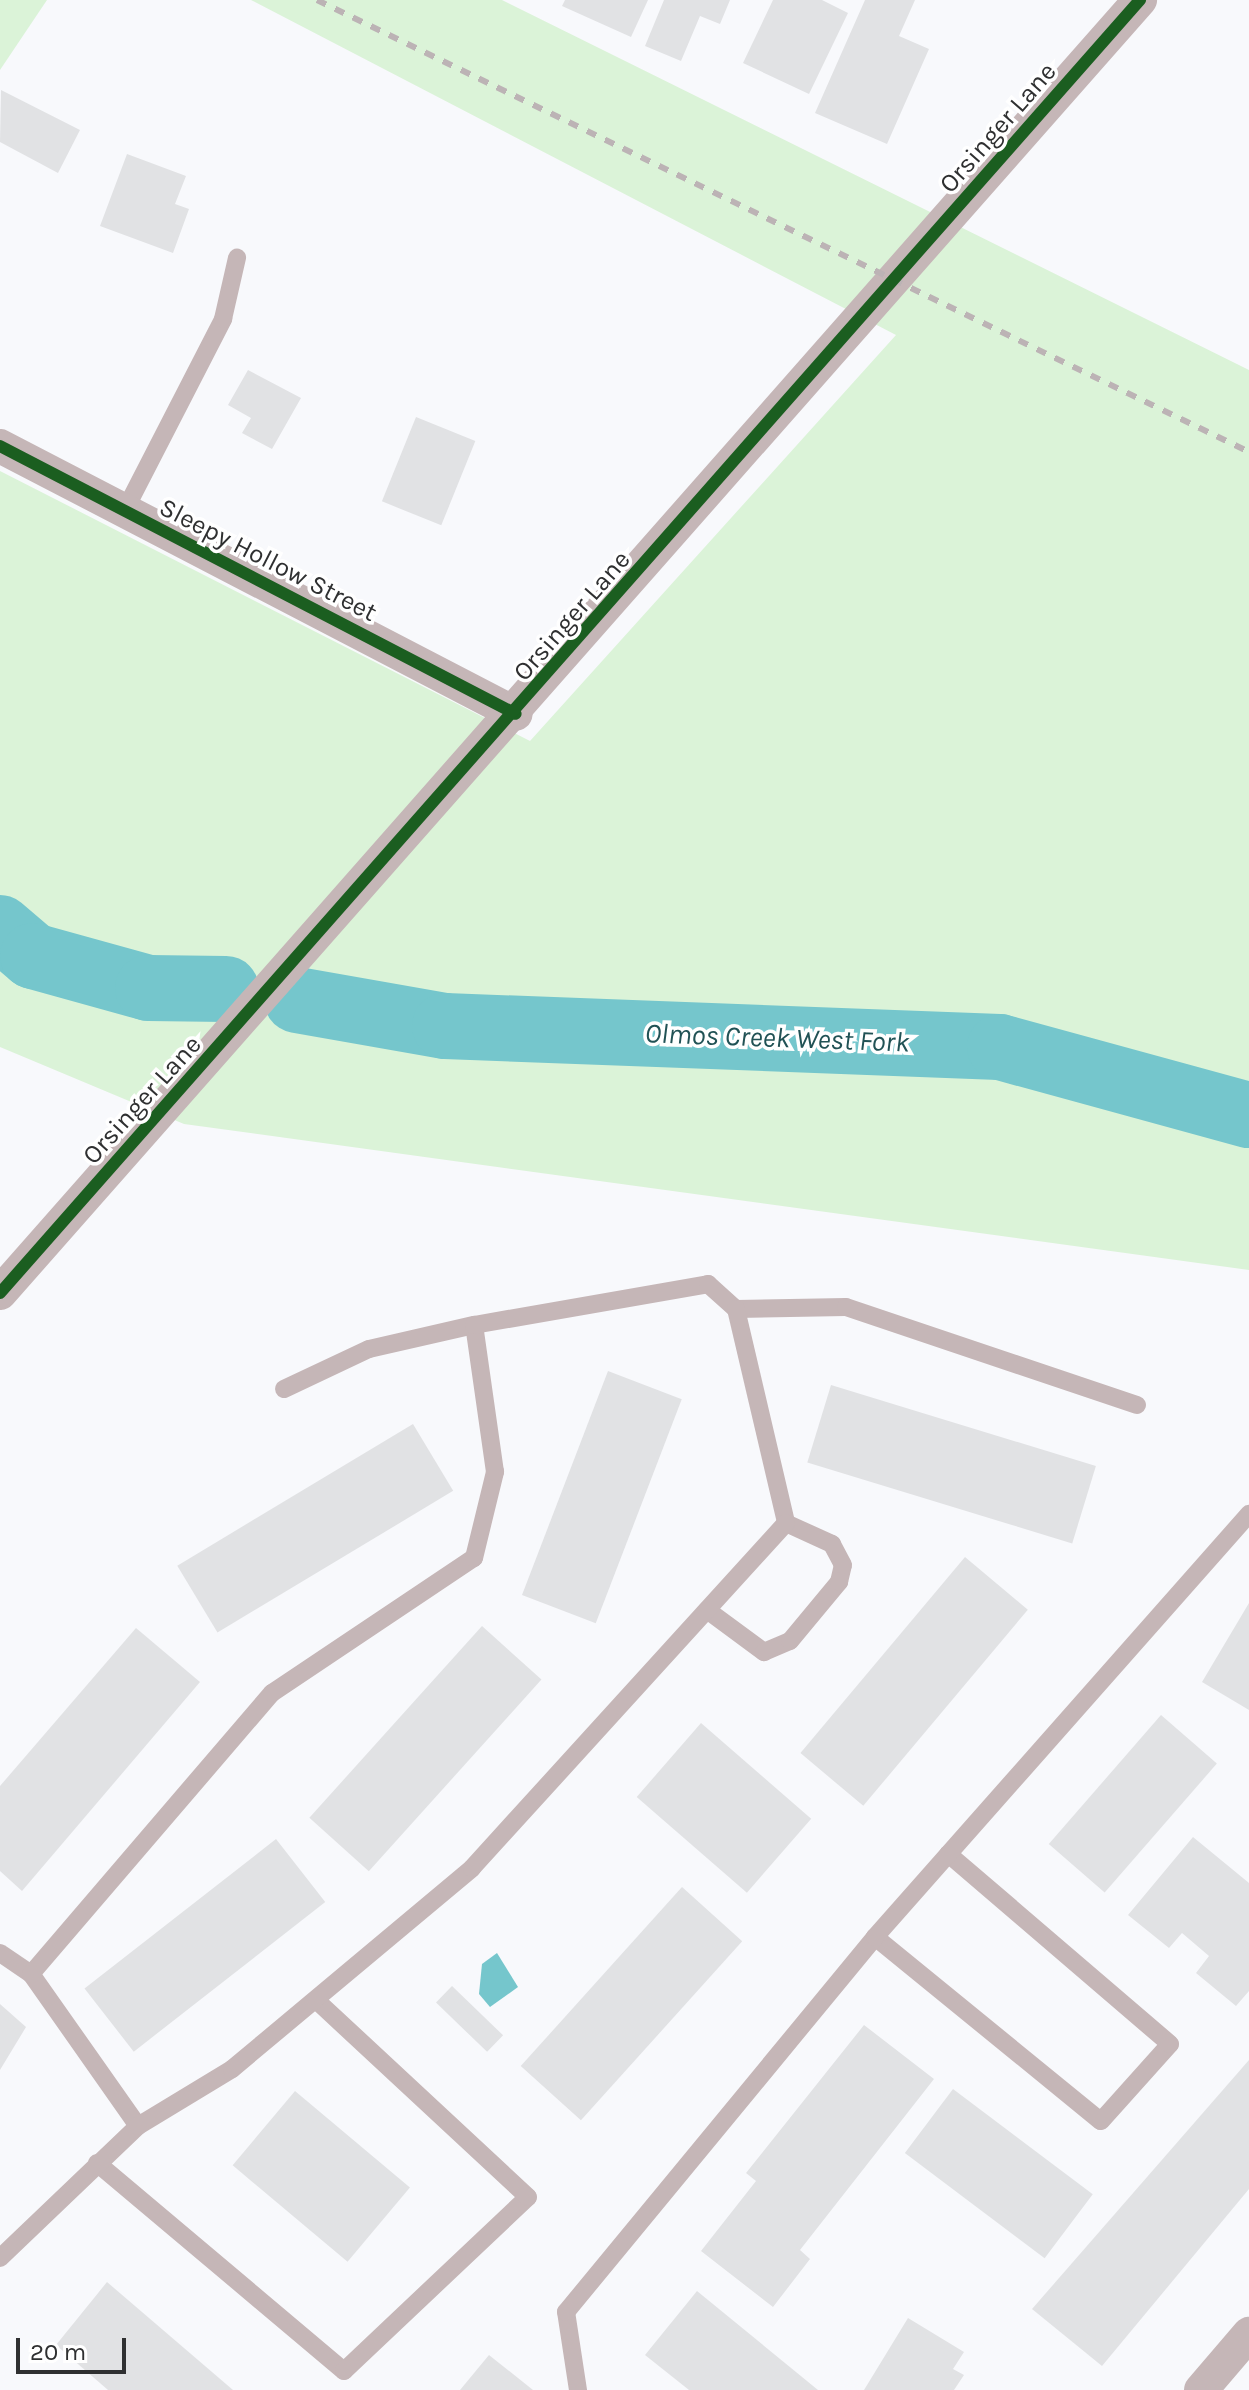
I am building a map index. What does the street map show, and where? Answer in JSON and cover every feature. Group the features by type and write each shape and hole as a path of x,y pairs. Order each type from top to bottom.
{"street":[{"name":"Orsinger Lane","path":"0,1293 516,714 1140,0"},
{"name":"Sleepy Hollow Street","path":"0,446 516,714"},
{"path":"1201,2390 1249,2334"}],"lane":[{"path":"125,510 223,319 237,258"},
{"path":"284,1389 369,1349 474,1325 708,1284 736,1309 786,1523"},
{"path":"736,1309 846,1307 1137,1405"},
{"path":"31,1974 272,1693 474,1558 495,1472 474,1325"},
{"path":"578,2390 566,2312 875,1937 1249,1514"},
{"path":"3,2250 138,2126 232,2069 472,1868 786,1523"},
{"path":"707,1610 764,1652 790,1641 839,1582 843,1565 832,1544 786,1523"},
{"path":"875,1937 1101,2121 1170,2044 948,1854"},
{"path":"0,1953 31,1974 138,2126"},
{"path":"97,2163 344,2371 528,2197 316,2000"}],"green space":[{"path":"0,0 47,0 0,70"},
{"path":"251,0 502,0 1249,370 1249,1270 184,1124 0,1047 0,471 530,741 896,335"}],"water":[{"path":"497,1953 518,1987 490,2007 479,1994 482,1964"}],"building":[{"path":"565,0 648,0 631,37 562,6"},
{"path":"664,0 730,0 720,24 700,16 681,61 645,46"},
{"path":"773,0 822,0 848,13 809,94 743,63"},
{"path":"865,0 915,0 899,36 929,49 887,144 815,113"},
{"path":"1,90 80,130 58,173 0,142"},
{"path":"127,154 186,176 175,204 189,209 173,253 100,226"},
{"path":"248,370 301,398 272,449 242,433 251,418 228,405"},
{"path":"416,417 475,441 441,525 382,501"},
{"path":"608,1371 682,1399 596,1623 522,1595"},
{"path":"831,1385 1096,1466 1072,1543 807,1462"},
{"path":"413,1424 453,1491 217,1632 177,1566"},
{"path":"965,1557 1028,1610 863,1806 800,1753"},
{"path":"1249,1603 1249,1710 1202,1682"},
{"path":"482,1626 541,1680 369,1871 309,1818"},
{"path":"136,1628 200,1682 22,1891 0,1871 0,1786"},
{"path":"1161,1715 1217,1764 1105,1893 1049,1844"},
{"path":"701,1723 811,1819 747,1893 637,1797"},
{"path":"1193,1837 1249,1883 1249,1991 1236,2006 1196,1973 1209,1956 1182,1933 1169,1948 1128,1915"},
{"path":"276,1839 325,1902 134,2052 85,1989"},
{"path":"682,1887 742,1941 581,2120 521,2066"},
{"path":"452,1986 503,2035 487,2052 436,2003"},
{"path":"0,2004 26,2027 0,2070"},
{"path":"864,2025 934,2079 800,2250 810,2259 773,2307 701,2251 756,2181 746,2173"},
{"path":"1249,2060 1249,2189 1102,2366 1032,2309"},
{"path":"953,2089 1093,2194 1045,2258 905,2153"},
{"path":"295,2091 410,2187 348,2262 233,2165"},
{"path":"107,2282 233,2390 108,2390 56,2345"},
{"path":"697,2291 818,2390 689,2390 645,2355"},
{"path":"908,2318 964,2352 953,2369 964,2375 954,2390 864,2390"},
{"path":"489,2355 533,2390 460,2390"}],"waterway":[{"name":"Olmos Creek West Fork","path":"0,928 33,956 148,988 226,989"},
{"name":"Olmos Creek West Fork","path":"297,1000 445,1026 1000,1047 1249,1115"}],"railway":[{"path":"317,0 1249,452"}],"cycle path":[{"path":"0,1293 1140,0"},
{"path":"0,446 516,714"}]}
